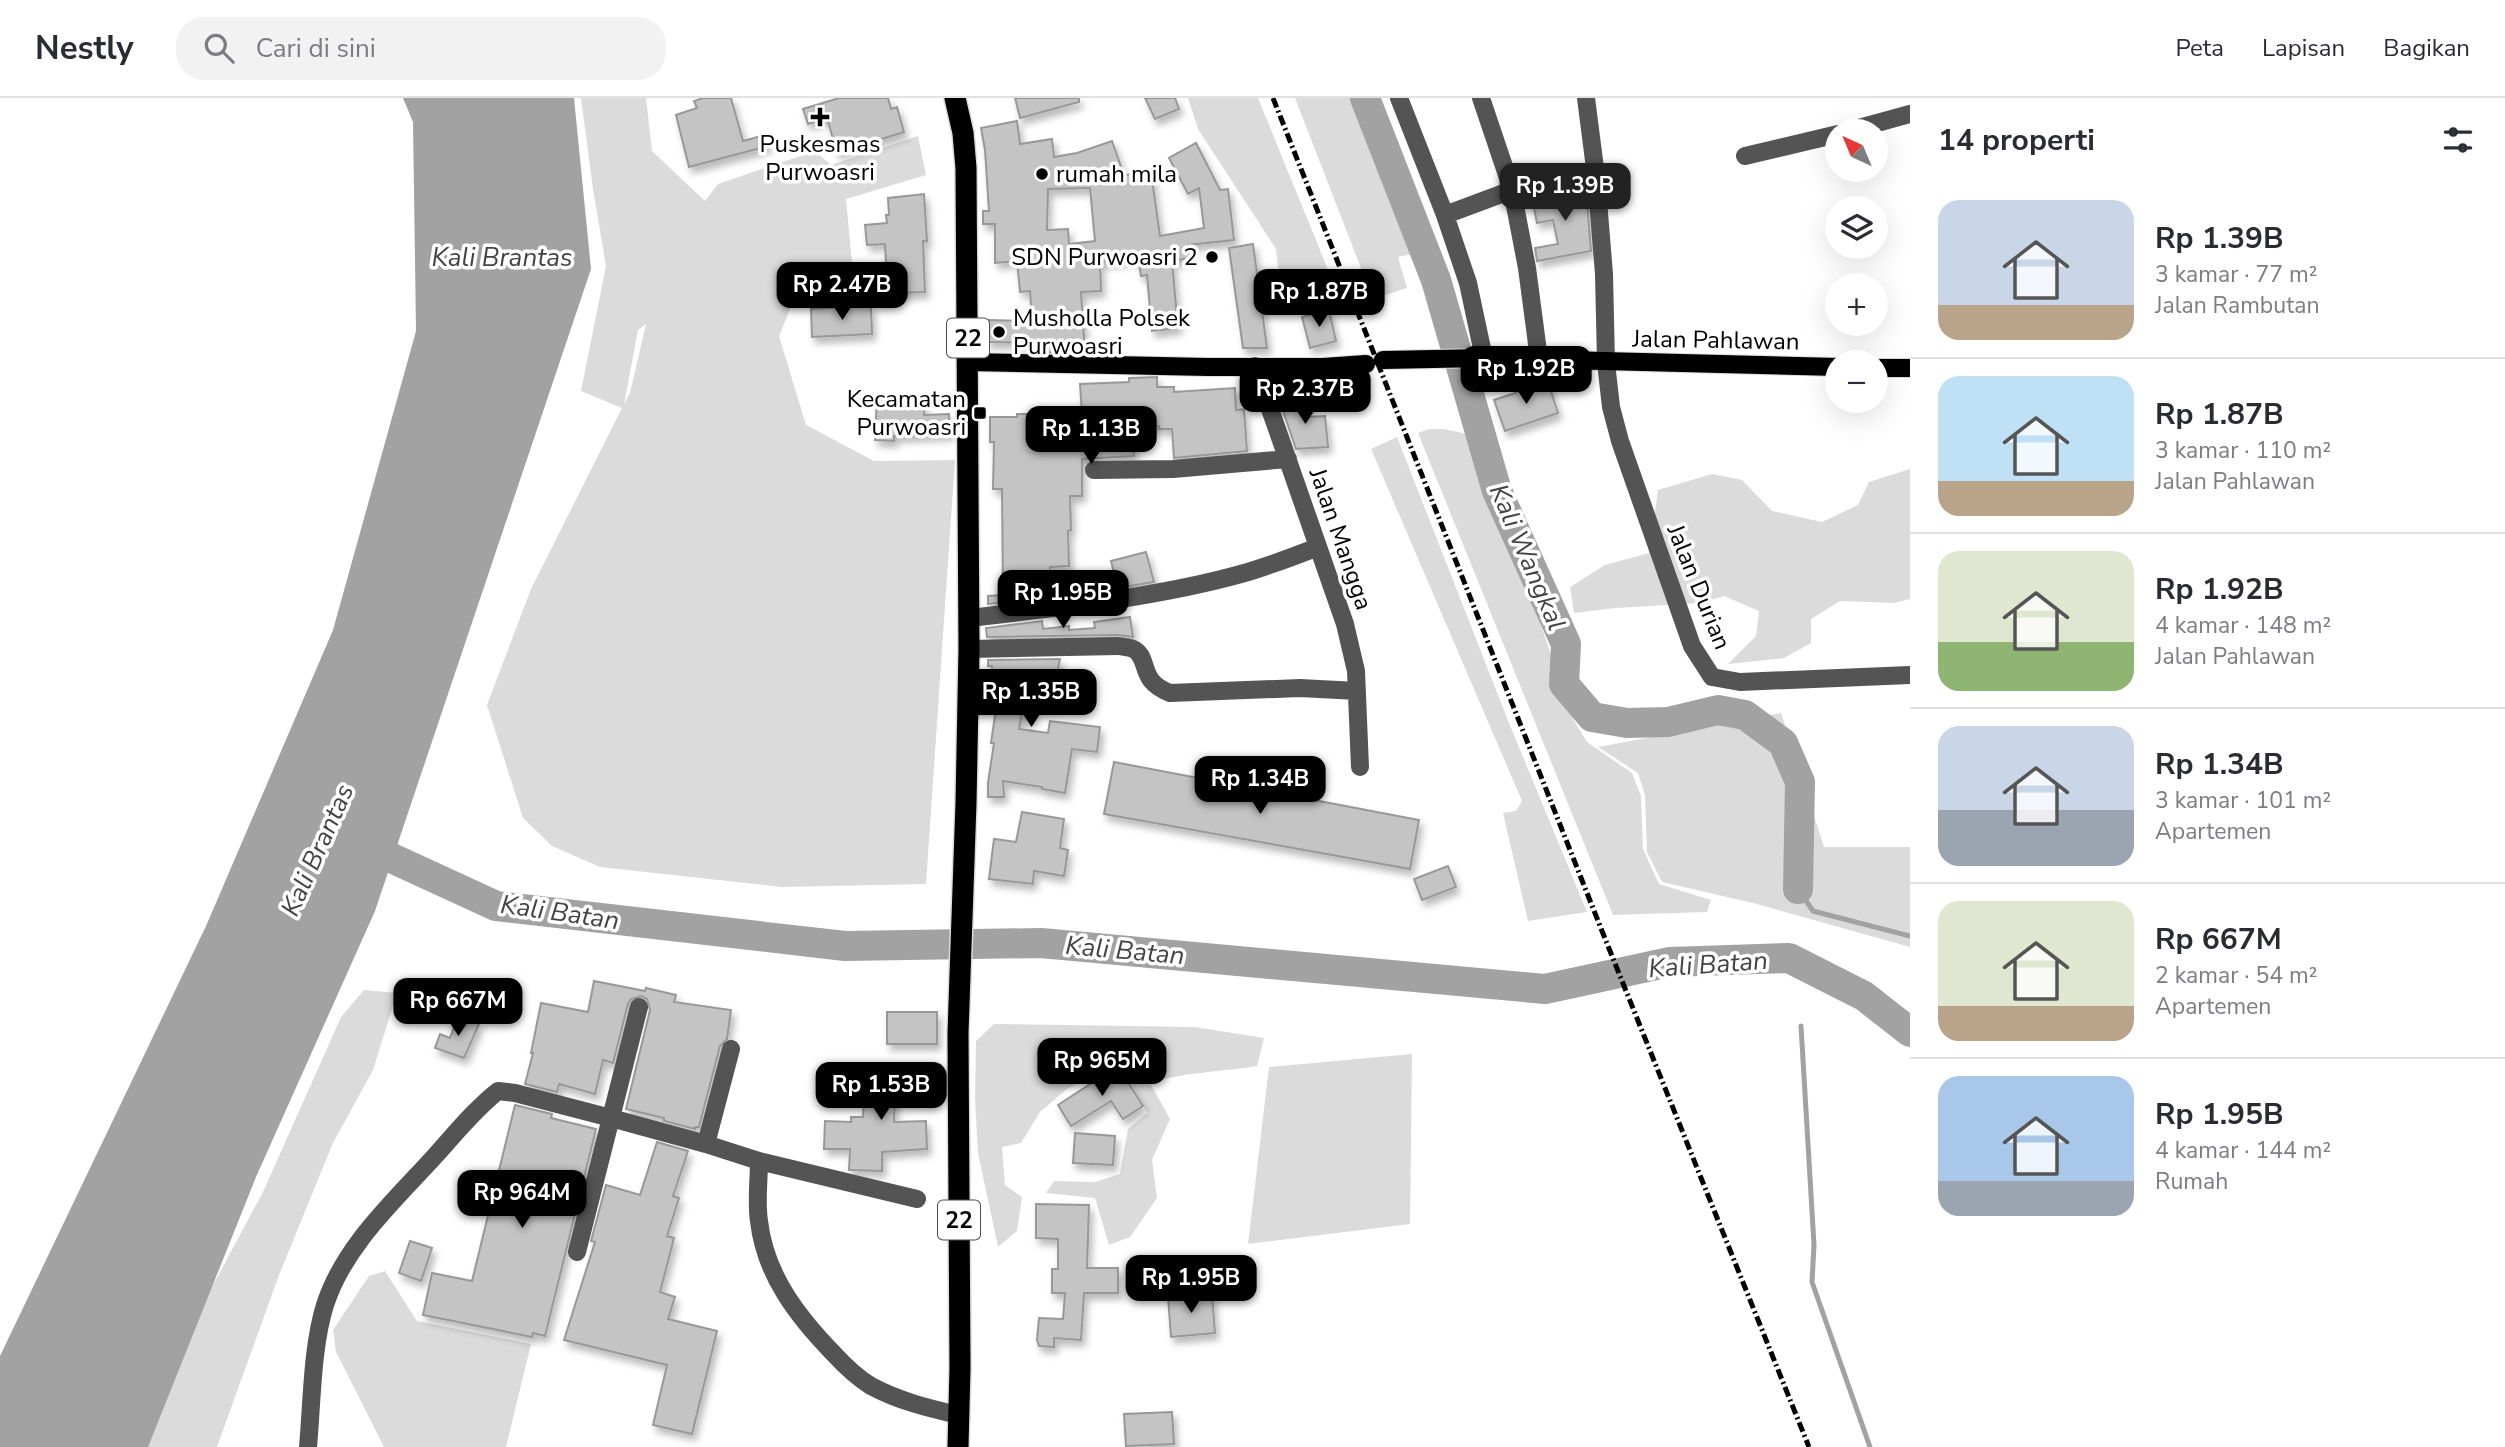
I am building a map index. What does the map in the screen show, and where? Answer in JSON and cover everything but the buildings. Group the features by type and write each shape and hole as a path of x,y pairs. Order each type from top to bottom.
{"highway":[{"name":"22","path":"955,98 967,168 969,618 960,992 958,1447"}],"main road":[{"name":"Jalan Pahlawan","path":"968,362 1323,367 1435,358 1478,358 1825,367"},
{"path":"1888,368 1910,368"}],"street":[{"path":"1399,98 1445,215 1468,283 1478,358"},
{"path":"1481,98 1512,190 1527,268 1539,359"},
{"path":"1586,98 1604,274 1606,363"},
{"path":"1888,120 1910,114"},
{"path":"1745,156 1825,137"},
{"path":"1445,215 1512,190 1596,176"},
{"name":"Jalan Durian","path":"1606,363 1611,407 1620,441 1671,594 1692,646 1708,674 1717,679 1740,682 1910,675"},
{"name":"Jalan Mangga","path":"1255,366 1345,624 1356,671 1360,767"},
{"path":"1094,470 1172,469 1288,459"},
{"path":"969,618 1028,612 1194,585 1247,572 1318,547"},
{"path":"969,649 1130,648 1137,652 1150,680 1170,693 1300,688 1357,691"},
{"path":"577,1252 639,1007"},
{"path":"706,1144 731,1049"},
{"path":"308,1447 320,1324 335,1279 366,1233 469,1118 498,1091 611,1118 759,1161 917,1199"},
{"path":"759,1161 758,1220 763,1241 775,1277 798,1313 845,1365 868,1384 913,1404 958,1415"}],"shaded area":[{"path":"581,98 646,98 652,151 705,201 718,184 815,151 831,165 918,136 926,175 846,199 853,274 806,270 779,336 806,425 874,461 955,460 926,884 782,887 600,867 552,846 523,818 487,705 531,589 622,408 581,391 606,266","holes":["646,324 630,393 624,404 638,330"]},
{"path":"1188,98 1258,98 1338,294 1283,315 1276,249 1198,129"},
{"path":"1295,98 1352,98 1418,253 1398,257 1407,288 1373,299"},
{"path":"1429,429 1472,435 1573,719 1587,742 1632,773 1641,796 1643,849 1659,884 1711,900 1707,912 1613,915 1418,433"},
{"path":"1397,437 1509,723 1587,912 1528,921 1503,813 1516,811 1522,801 1371,449"},
{"path":"1910,469 1910,599 1894,603 1840,601 1811,619 1811,643 1784,658 1728,664 1756,636 1759,611 1724,596 1700,603 1574,613 1570,587 1605,565 1649,553 1658,490 1712,474 1742,480 1772,511 1822,522 1858,505 1869,482"},
{"path":"1781,713 1824,847 1910,847 1910,947 1753,903 1662,882 1647,852 1645,795 1638,773 1598,747"},
{"path":"364,990 397,993 373,1070 333,1143 279,1275 217,1447 126,1447 263,1192 341,1017"},
{"path":"994,1024 1195,1027 1264,1038 1257,1066 1189,1074 1150,1083 1170,1119 1152,1160 1157,1198 1130,1237 1109,1245 1095,1198 1046,1193 1054,1181 1095,1182 1120,1174 1128,1129 1147,1113 1120,1062 1067,1089 1040,1112 1021,1143 1002,1147 1005,1185 1022,1197 1017,1231 998,1247 978,1153 975,1099 976,1041"},
{"path":"1412,1054 1410,1224 1248,1244 1269,1067"},
{"path":"385,1271 417,1321 531,1344 506,1447 384,1447 336,1352 333,1330 369,1276"}],"water":[{"name":"Kali Brantas","path":"403,98 574,98 591,269 375,911 256,1177 148,1447 0,1447 0,1356 206,926 333,630 416,331 413,122"}],"waterway":[{"name":"Kali Wangkal","path":"1365,98 1436,280 1497,491 1566,644 1564,684 1592,717 1627,723 1668,722 1718,710 1745,715 1783,743 1800,782 1798,889"},
{"name":"Kali Batan","path":"359,840 385,855 496,906 845,946 1041,943 1545,989 1670,962 1789,958 1864,996 1910,1032"},
{"path":"1798,889 1813,911 1910,936"},
{"path":"1801,1026 1814,1245 1812,1282 1870,1447"}],"railway":[{"path":"1273,98 1809,1447"}],"place":[{"name":"Puskesmas Purwoasri","path":"820,117"},
{"name":"rumah mila","path":"1042,174"},
{"name":"SDN Purwoasri 2","path":"1212,257"},
{"name":"Musholla Polsek Purwoasri","path":"999,332"},
{"name":"Kecamatan Purwoasri","path":"980,413"}]}
